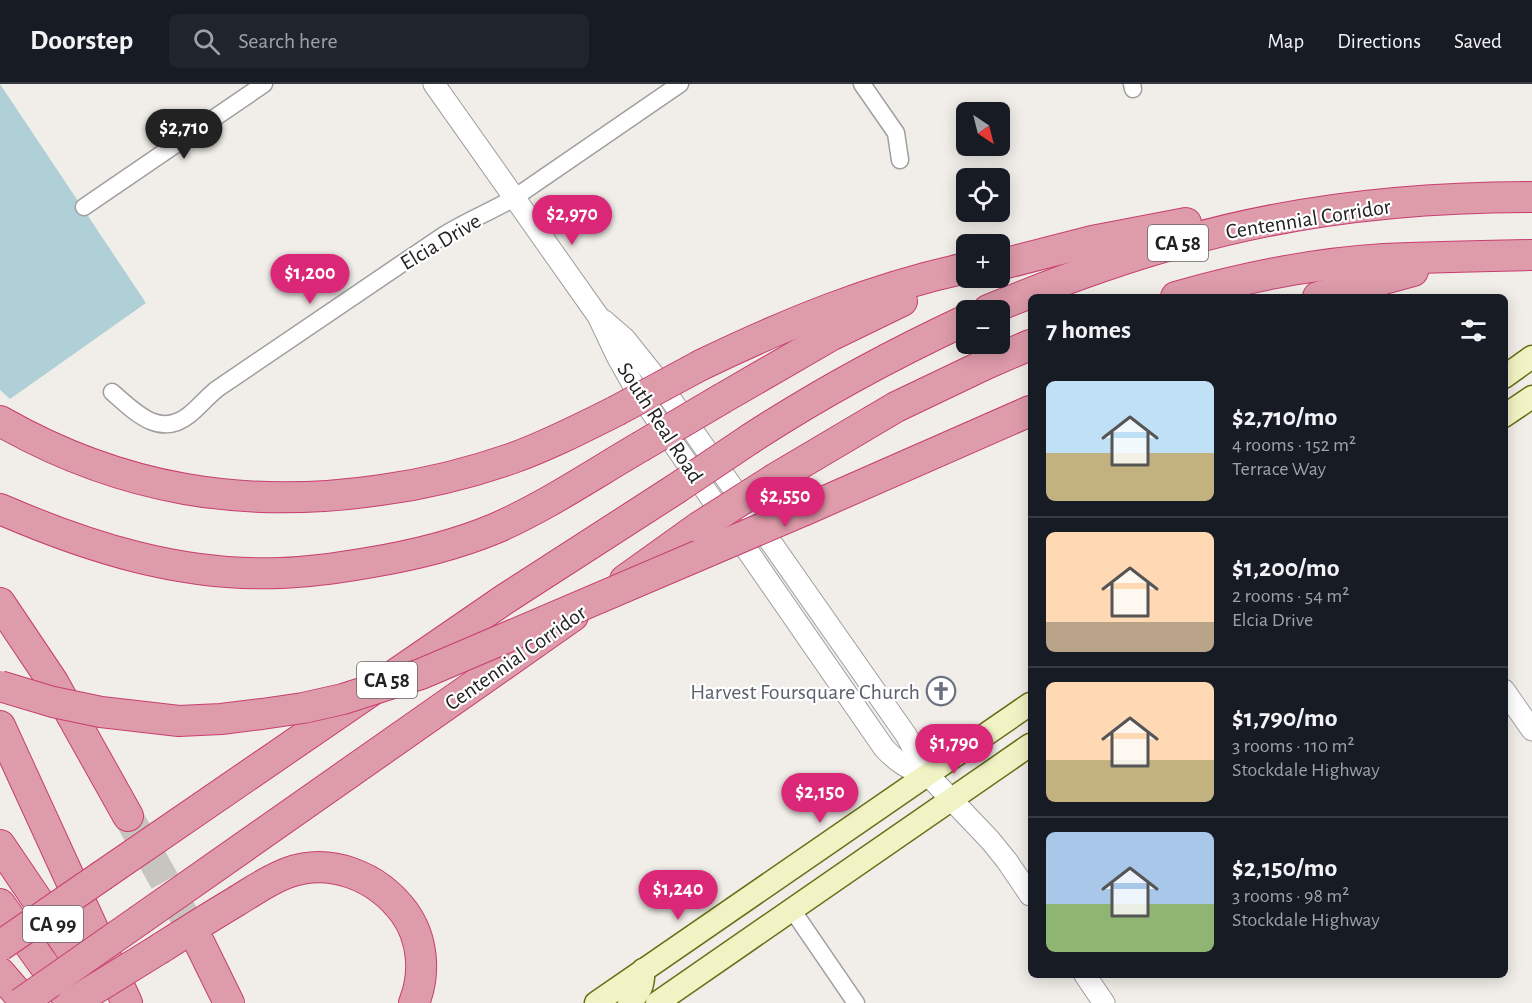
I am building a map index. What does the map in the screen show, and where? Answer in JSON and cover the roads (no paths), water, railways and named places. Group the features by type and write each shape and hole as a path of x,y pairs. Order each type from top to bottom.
{"highway":[{"name":"Centennial Corridor","path":"1010,301 1089,271 1183,241 1279,219 1375,205 1432,200 1532,197"},
{"path":"1010,261 1136,232 1204,220 1318,208 1375,205"},
{"name":"CA 58","path":"1189,294 1333,264 1383,259 1532,255"},
{"path":"1329,294 1477,257"},
{"path":"0,421 49,447 103,468 192,491 289,499 389,489 474,471 511,459 616,411 754,339 831,308 956,271"},
{"path":"0,509 58,533 130,556 159,563 220,572 310,572 434,550 466,540 522,516 832,335 915,295 956,280"},
{"name":"CA 58","path":"0,946 505,599 750,439 866,370 956,325"},
{"name":"Centennial Corridor","path":"21,1003 699,527 896,407 1028,346"},
{"path":"0,686 53,702 101,712 180,721 232,718 303,708 343,699 421,674 1028,412"},
{"path":"0,603 53,682 128,816"},
{"path":"0,726 127,1003"},
{"name":"CA 99","path":"0,845 106,1003"},
{"path":"71,1003 275,878 315,867 342,870 367,879 399,905 414,930 421,957 420,983 414,1003"},
{"name":"CA 99","path":"0,904 71,1003"},
{"path":"200,944 229,1003"},
{"path":"0,974 26,1003"}],"main road":[{"path":"1508,374 1532,357"},
{"path":"1508,413 1532,397"},
{"path":"596,1003 1028,705"},
{"path":"657,1003 1028,746"},
{"path":"629,1003 641,989 643,970"}],"street":[{"path":"84,207 264,84"},
{"name":"South Real Road","path":"434,84 598,316 635,388 884,748 903,766 928,775 990,840 1028,892"},
{"name":"Elcia Drive","path":"112,392 137,414 149,421 170,424 181,420 217,389 441,237 514,198 680,84"},
{"path":"862,84 896,133 900,160"},
{"path":"1508,696 1532,730"},
{"path":"793,911 856,1003"},
{"path":"1087,978 1104,1003"}],"water":[{"path":"0,84 146,303 10,399 0,390"}],"tunnel":[{"path":"128,816 200,944"}],"place":[{"name":"Harvest Foursquare Church","path":"941,691"}]}
